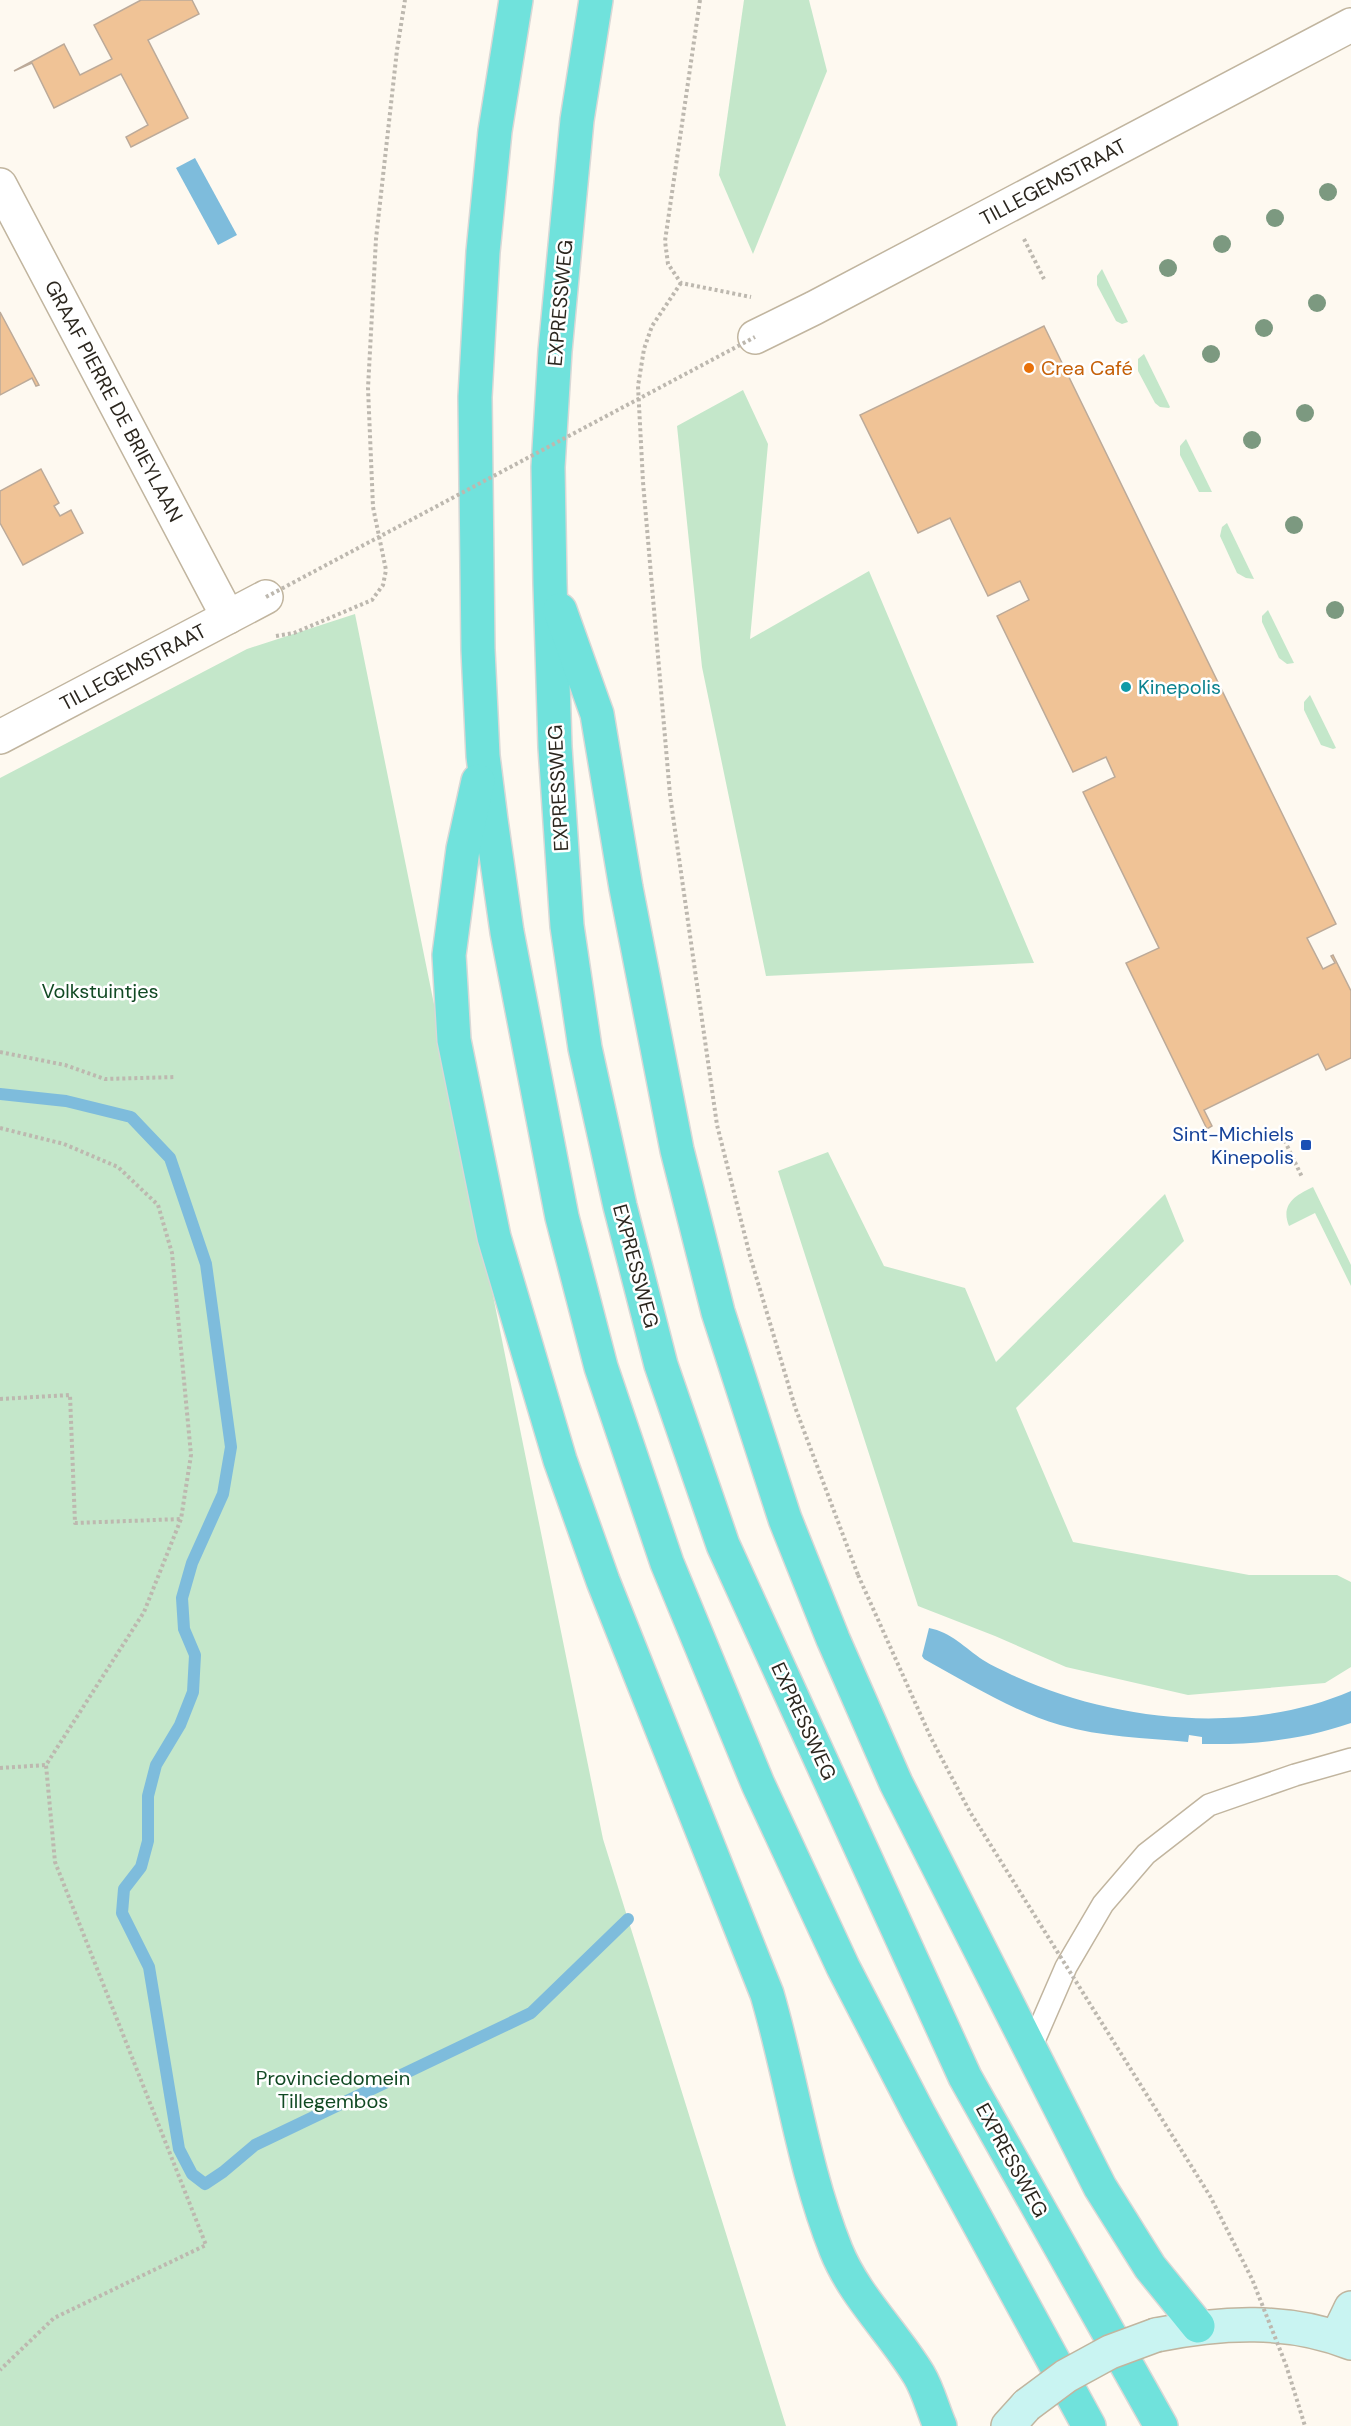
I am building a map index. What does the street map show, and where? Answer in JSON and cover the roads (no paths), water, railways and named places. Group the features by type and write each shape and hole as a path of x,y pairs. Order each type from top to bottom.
{"highway":[{"path":"516,0 494,142 483,252 475,397 478,650 483,756 507,932 562,1217 601,1367 667,1563 758,1784 843,1967 919,2114 1089,2426"},
{"name":"EXPRESSWEG","path":"596,0 577,120 555,351 548,467 550,583 555,747 567,926 590,1070 620,1206 662,1365 723,1545 965,2077 1161,2426"},
{"path":"550,583 597,714 620,856 677,1150 718,1312 774,1486 833,1639 896,1784 1030,2050 1100,2187 1150,2267 1198,2326"},
{"path":"483,756 463,849 449,955 454,1040 494,1237 560,1460 603,1581 767,1994 782,2045 802,2142 837,2252 857,2291 920,2376 940,2426"}],"main road":[{"path":"1018,2416 1066,2376 1110,2352 1156,2335 1198,2326 1245,2324 1292,2327 1344,2340 1351,2308"}],"street":[{"name":"TILLEGEMSTRAAT","path":"755,337 1351,25"},
{"name":"GRAAF PIERRE DE BRIEYLAAN","path":"0,185 228,617"},
{"name":"TILLEGEMSTRAAT","path":"0,737 266,597"}],"lane":[{"path":"1030,2050 1066,1966 1103,1904 1146,1854 1209,1804 1351,1759"}],"water":[{"path":"195,158 237,235 218,245 176,168"},
{"path":"929,1628 951,1637 983,1660 1012,1675 1093,1704 1136,1713 1180,1718 1224,1718 1268,1714 1310,1705 1351,1691 1351,1723 1296,1737 1221,1744 1202,1744 1202,1737 1189,1735 1188,1742 1076,1729 1042,1719 1007,1704 924,1659 922,1656"}],"waterway":[{"path":"0,1094 66,1101 131,1117 170,1158 206,1264 231,1447 223,1494 192,1563 182,1598 184,1629 195,1655 193,1692 180,1725 156,1765 148,1796 148,1841 141,1867 124,1889 122,1913 149,1967 179,2149 192,2174 205,2184 255,2145 531,2013 628,1919"}],"place":[{"name":"Crea Café","path":"1029,368"},
{"name":"Kinepolis","path":"1126,687"},
{"name":"Sint-Michiels Kinepolis","path":"1306,1145"}],"park label":[{"name":"Volkstuintjes","path":"100,991"},
{"name":"Provinciedomein Tillegembos","path":"333,2090"}]}
